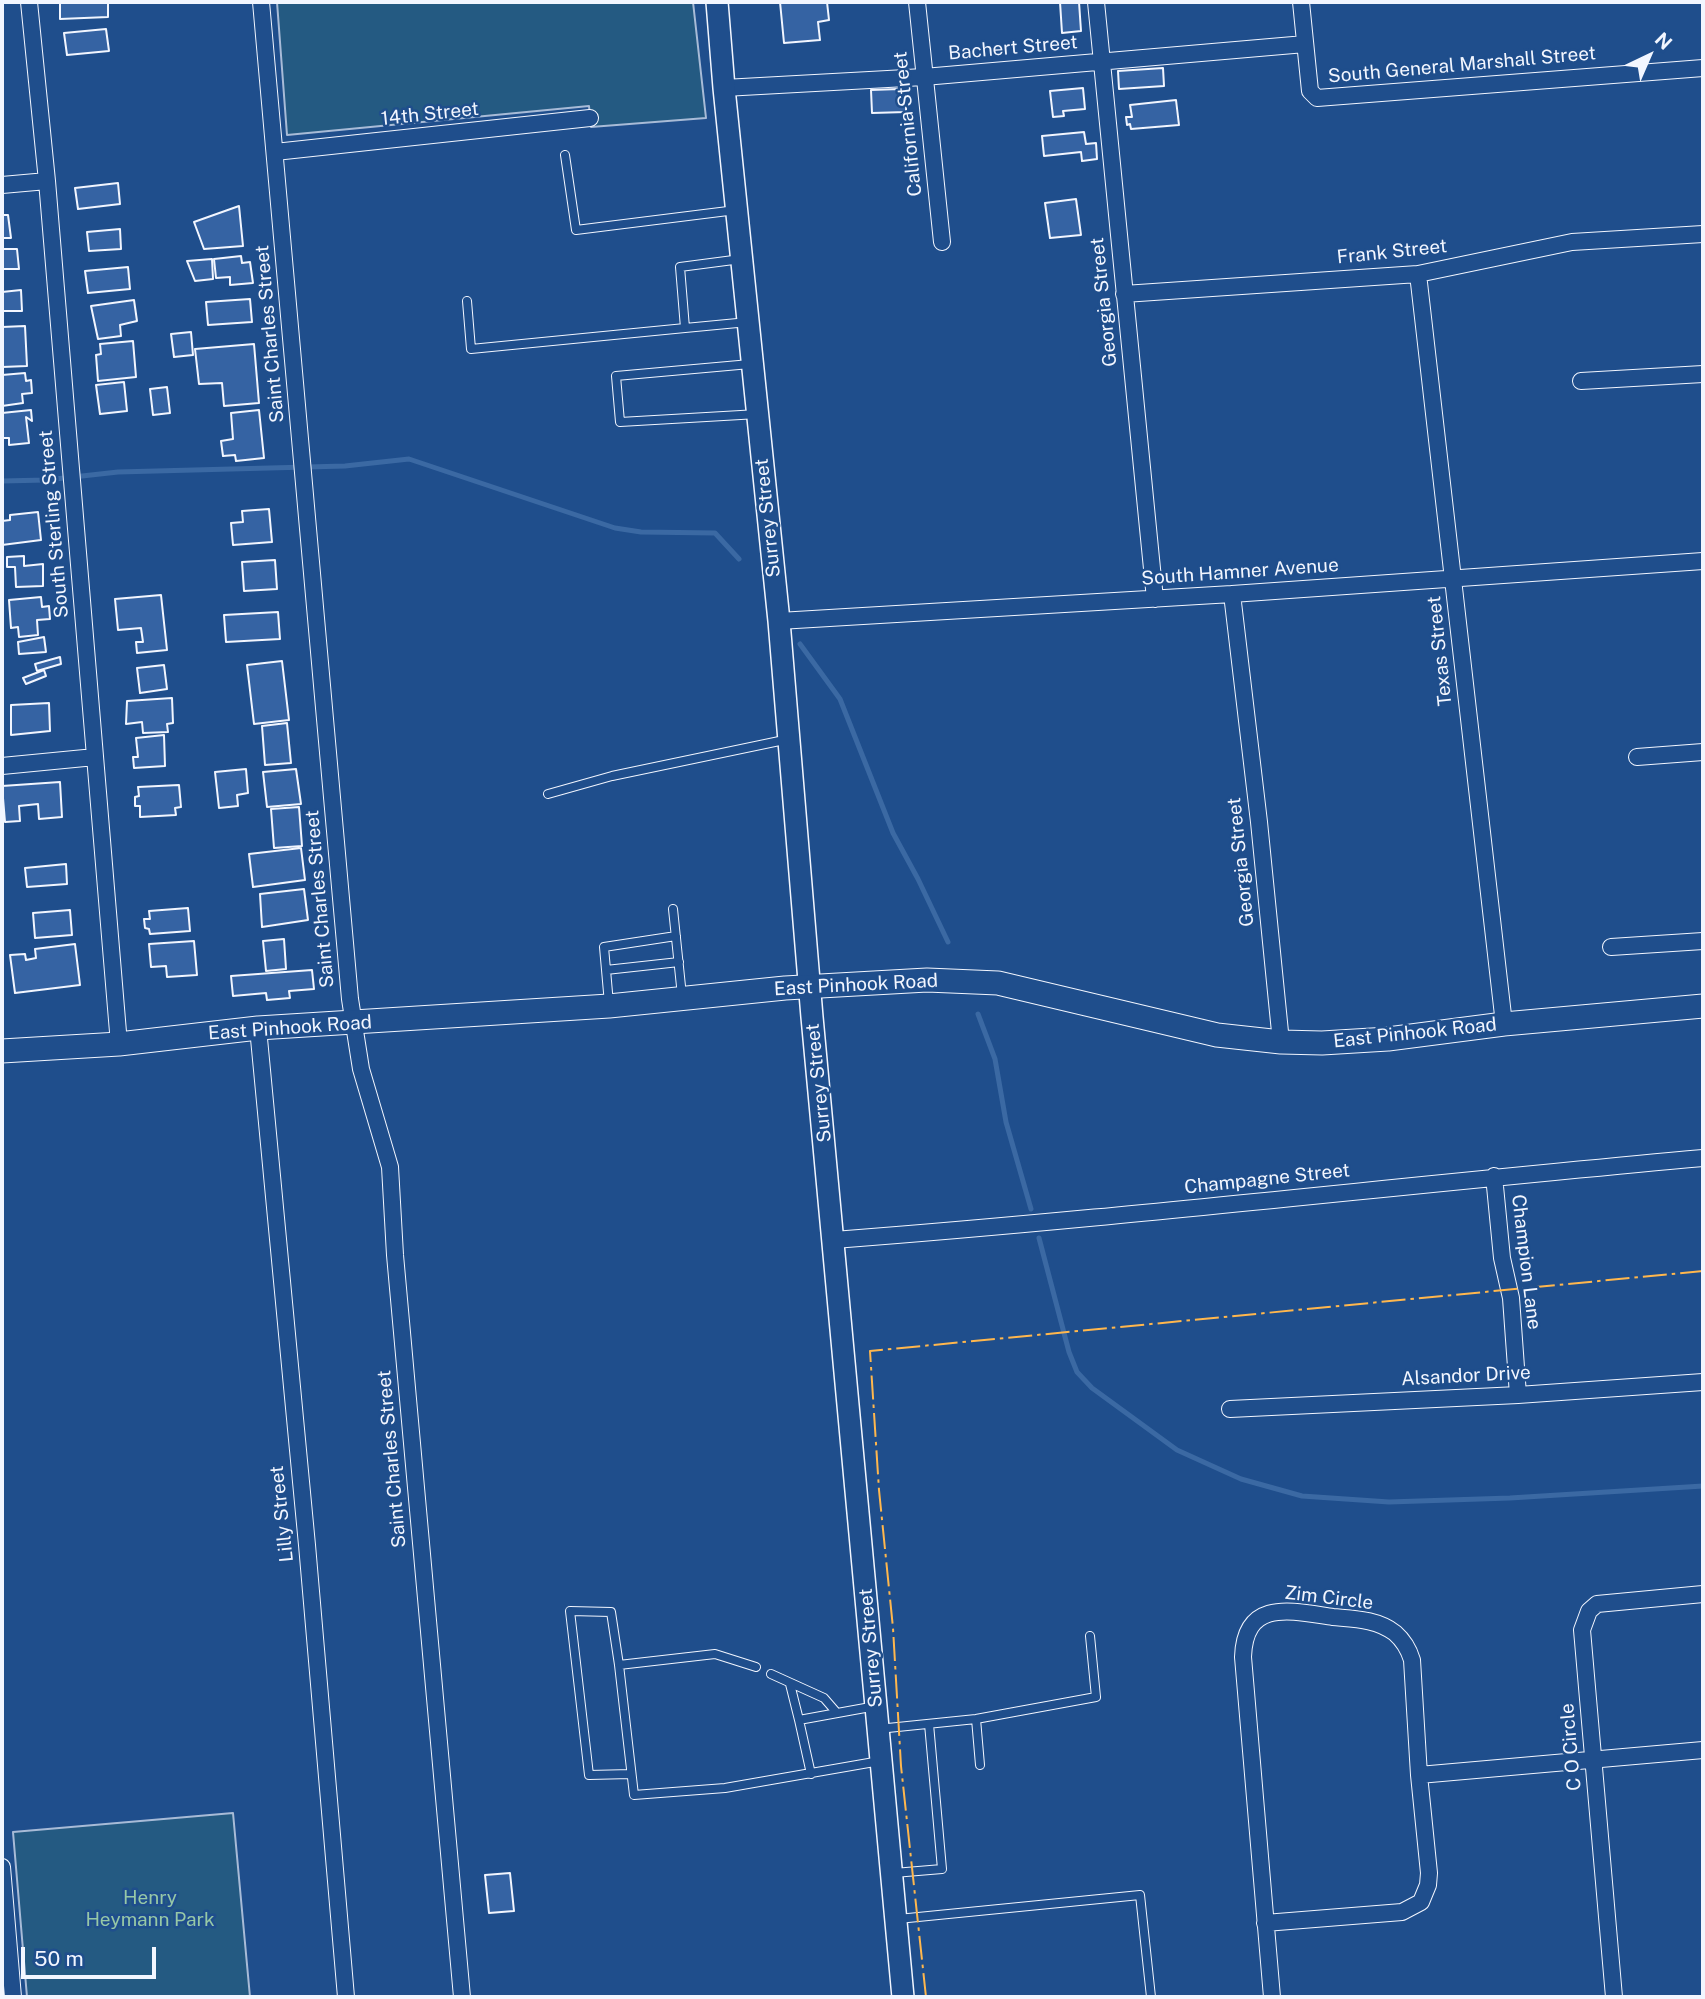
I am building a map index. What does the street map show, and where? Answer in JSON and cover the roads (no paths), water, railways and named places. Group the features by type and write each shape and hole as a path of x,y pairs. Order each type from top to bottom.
{"main road":[{"name":"East Pinhook Road","path":"2,1051 118,1044 258,1028 609,1006 810,986 928,980 987,982 1217,1035 1281,1042 1322,1043 1388,1039 1504,1024 1703,1006"}],"street":[{"name":"South Sterling Street","path":"29,2 47,181 118,1044"},
{"name":"Saint Charles Street","path":"261,2 353,1023 361,1069 390,1167 395,1255 462,1997"},
{"name":"Surrey Street","path":"718,2 724,88 779,621 903,1997"},
{"name":"California Street","path":"917,2 942,242"},
{"name":"Georgia Street","path":"1096,2 1155,599"},
{"path":"1301,2 1305,44"},
{"name":"Bachert Street","path":"724,88 924,77 1305,44"},
{"name":"South General Marshall Street","path":"1305,44 1310,91 1317,98 1703,68"},
{"name":"14th Street","path":"275,152 590,118"},
{"path":"2,185 47,181"},
{"name":"Frank Street","path":"1124,295 1418,274 1572,242 1703,234"},
{"name":"Texas Street","path":"1418,274 1504,1024"},
{"path":"1581,381 1703,374"},
{"name":"South Hamner Avenue","path":"779,621 1232,594 1703,561"},
{"name":"Georgia Street","path":"1232,594 1281,1042"},
{"path":"1637,757 1703,752"},
{"path":"2,766 95,757"},
{"path":"1611,947 1703,941"},
{"name":"Lilly Street","path":"258,1028 346,1997"},
{"name":"Champagne Street","path":"834,1240 1084,1219 1494,1176 1703,1158"},
{"name":"Champion Lane","path":"1494,1176 1502,1258 1511,1298 1518,1395"},
{"name":"Alsandor Drive","path":"1230,1409 1518,1395 1703,1382"},
{"name":"C O Circle","path":"1614,1997 1582,1630 1589,1611 1597,1604 1703,1594"},
{"name":"Zim Circle","path":"1265,1923 1402,1912 1421,1902 1428,1885 1412,1660 1397,1634 1371,1621 1286,1611 1271,1612 1252,1625 1246,1634 1243,1657 1265,1923 1272,1997"},
{"path":"1419,1775 1703,1750"},
{"path":"2,1867 7,1976 13,1997"}],"lane":[{"path":"565,155 576,230 736,209"},
{"path":"685,328 680,267 741,259"},
{"path":"467,301 471,349 748,322"},
{"path":"752,364 615,376 620,422 758,414"},
{"path":"548,794 612,776 789,739"},
{"path":"673,909 683,999"},
{"path":"609,1006 604,947 676,936"},
{"path":"606,970 679,962"},
{"path":"631,1774 589,1775 570,1611 611,1612 634,1795 725,1788 881,1761"},
{"path":"878,1729 976,1719 1096,1697 1090,1636"},
{"path":"619,1665 715,1654 756,1667"},
{"path":"771,1674 824,1698 837,1713"},
{"path":"790,1684 811,1774"},
{"path":"799,1720 876,1706"},
{"path":"976,1719 980,1765"},
{"path":"891,1873 942,1868 929,1724"},
{"path":"895,1919 1140,1895 1151,1997"}],"waterway":[{"path":"2,481 46,480 118,472 345,466 409,459 615,528 641,532 715,533 739,559"},
{"path":"800,644 840,699 893,833 948,942"},
{"path":"978,1014 995,1059 1006,1122 1031,1209"},
{"path":"1039,1238 1069,1352 1077,1372 1092,1388 1177,1450 1241,1479 1302,1496 1389,1502 1510,1498 1703,1486"}],"park label":[{"name":"Henry Heymann Park","path":"150,1909"}]}
